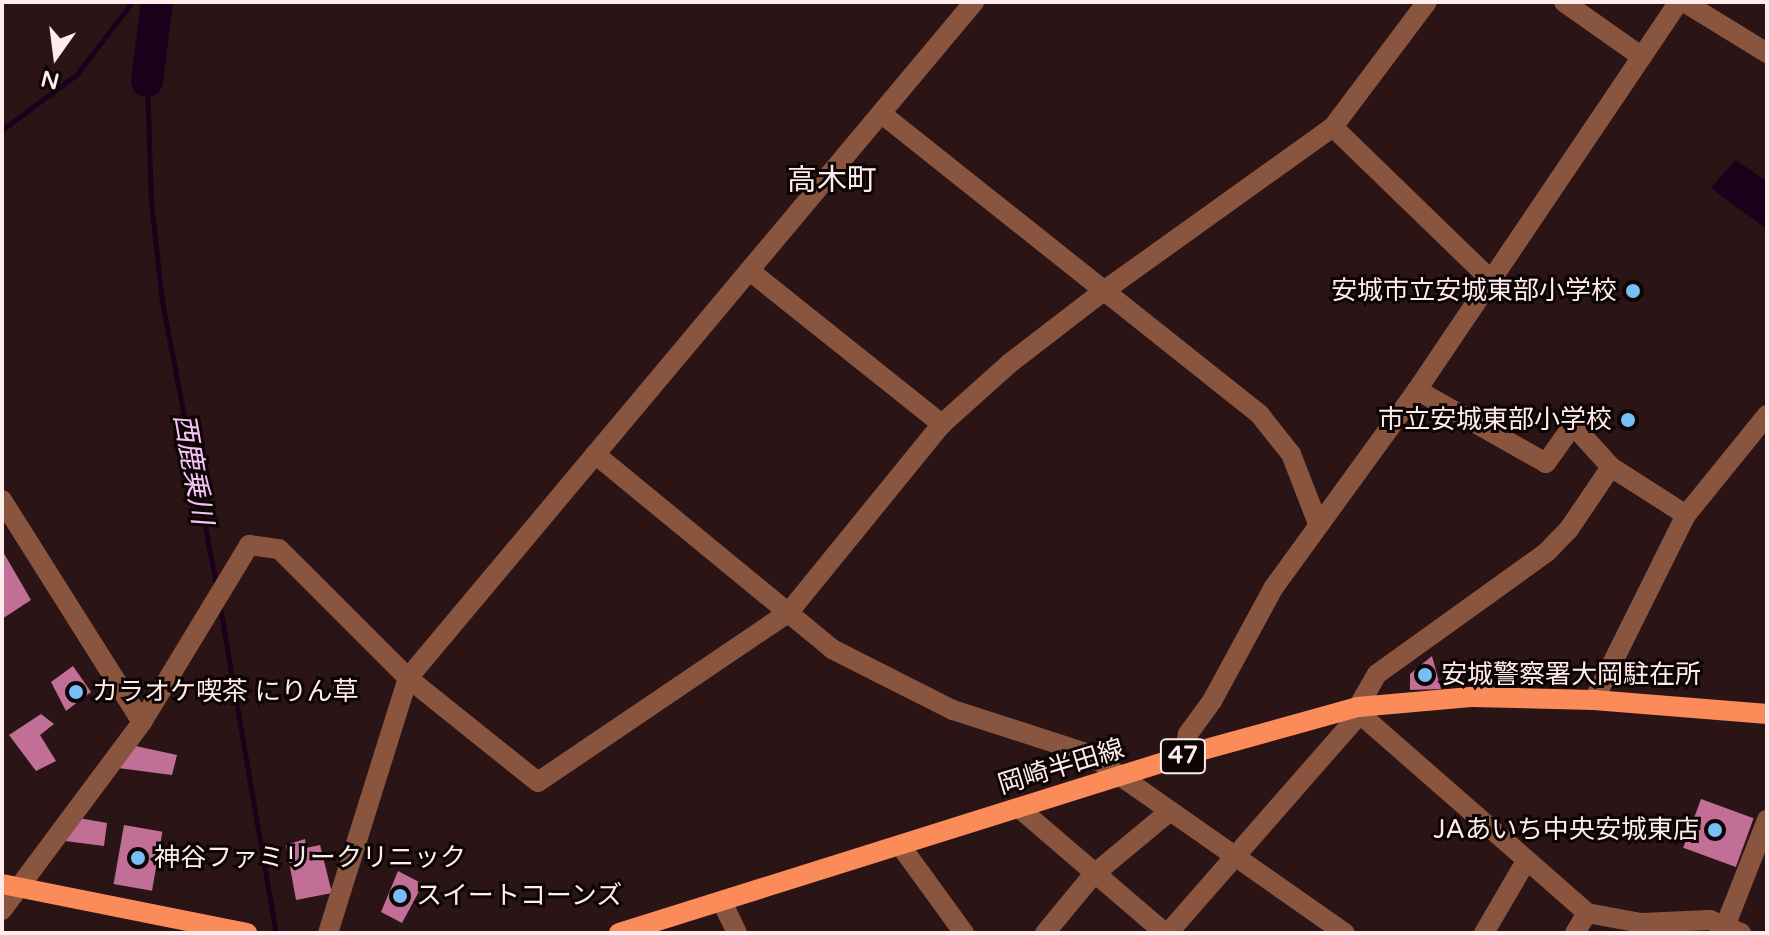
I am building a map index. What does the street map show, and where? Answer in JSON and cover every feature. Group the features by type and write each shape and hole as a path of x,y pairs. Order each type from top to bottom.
{"main road":[{"name":"岡崎半田線","path":"619,933 1184,756 1359,710 1471,697 1594,700 1767,714"},
{"path":"10,885 247,933"}],"street":[{"path":"328,933 408,678 974,2"},
{"path":"2,910 10,885 142,722 249,545 279,549 408,678 538,782 789,612 942,424 1010,363 1101,293 1333,127 1427,2"},
{"path":"1564,2 1642,57"},
{"path":"1184,756 1188,734 1317,521 1417,390 1682,2 1767,53"},
{"path":"882,114 1101,293 1260,415 1291,454 1317,521"},
{"path":"1333,127 1492,281"},
{"path":"750,271 942,424"},
{"path":"1417,390 1546,463 1573,425 1611,467 1686,515"},
{"path":"1594,700 1686,515 1761,437 1767,415"},
{"path":"595,454 832,649 897,686 953,710 1089,754 1116,778 1345,933"},
{"path":"1019,808 1093,875 1167,933 1235,858 1359,710 1377,674 1547,552 1569,529 1611,467"},
{"path":"2,500 142,722"},
{"path":"1359,710 1587,913 1641,923 1733,928 1767,820"},
{"path":"1045,933 1093,875 1169,812"},
{"path":"900,845 964,933"},
{"path":"1484,933 1526,861"},
{"path":"722,902 730,931"},
{"path":"1575,933 1587,913"}],"shaded area":[{"path":"1735,160 1767,181 1767,229 1711,188"}],"building":[{"path":"2,550 31,600 2,619"},
{"path":"1432,656 1441,689 1410,690 1410,674"},
{"path":"73,666 91,692 66,711 51,682"},
{"path":"41,714 54,724 40,735 56,761 36,771 9,735"},
{"path":"131,745 177,755 172,775 118,768"},
{"path":"1701,799 1754,818 1736,867 1683,848"},
{"path":"79,818 107,823 104,846 65,841"},
{"name":"神谷ファミリークリニック","path":"124,825 162,832 152,891 114,884"},
{"path":"305,839 306,848 320,845 332,893 296,900 286,845"},
{"path":"398,871 423,884 402,923 381,912"}],"waterway":[{"path":"2,130 77,74 132,2"},
{"name":"西鹿乗川","path":"147,81 157,2"},
{"name":"西鹿乗川","path":"147,81 151,202 162,301 216,585"},
{"name":"西鹿乗川","path":"220,607 276,933"}],"place":[{"name":"安城市立安城東部小学校","path":"1633,291"},
{"name":"市立安城東部小学校","path":"1628,420"},
{"name":"安城警察署大岡駐在所","path":"1425,675"},
{"name":"カラオケ喫茶 にりん草","path":"76,692"},
{"name":"JAあいち中央安城東店","path":"1715,830"},
{"name":"神谷ファミリークリニック","path":"138,858"},
{"name":"スイートコーンズ","path":"400,896"}],"district":[{"name":"高木町","path":"832,181"}]}
